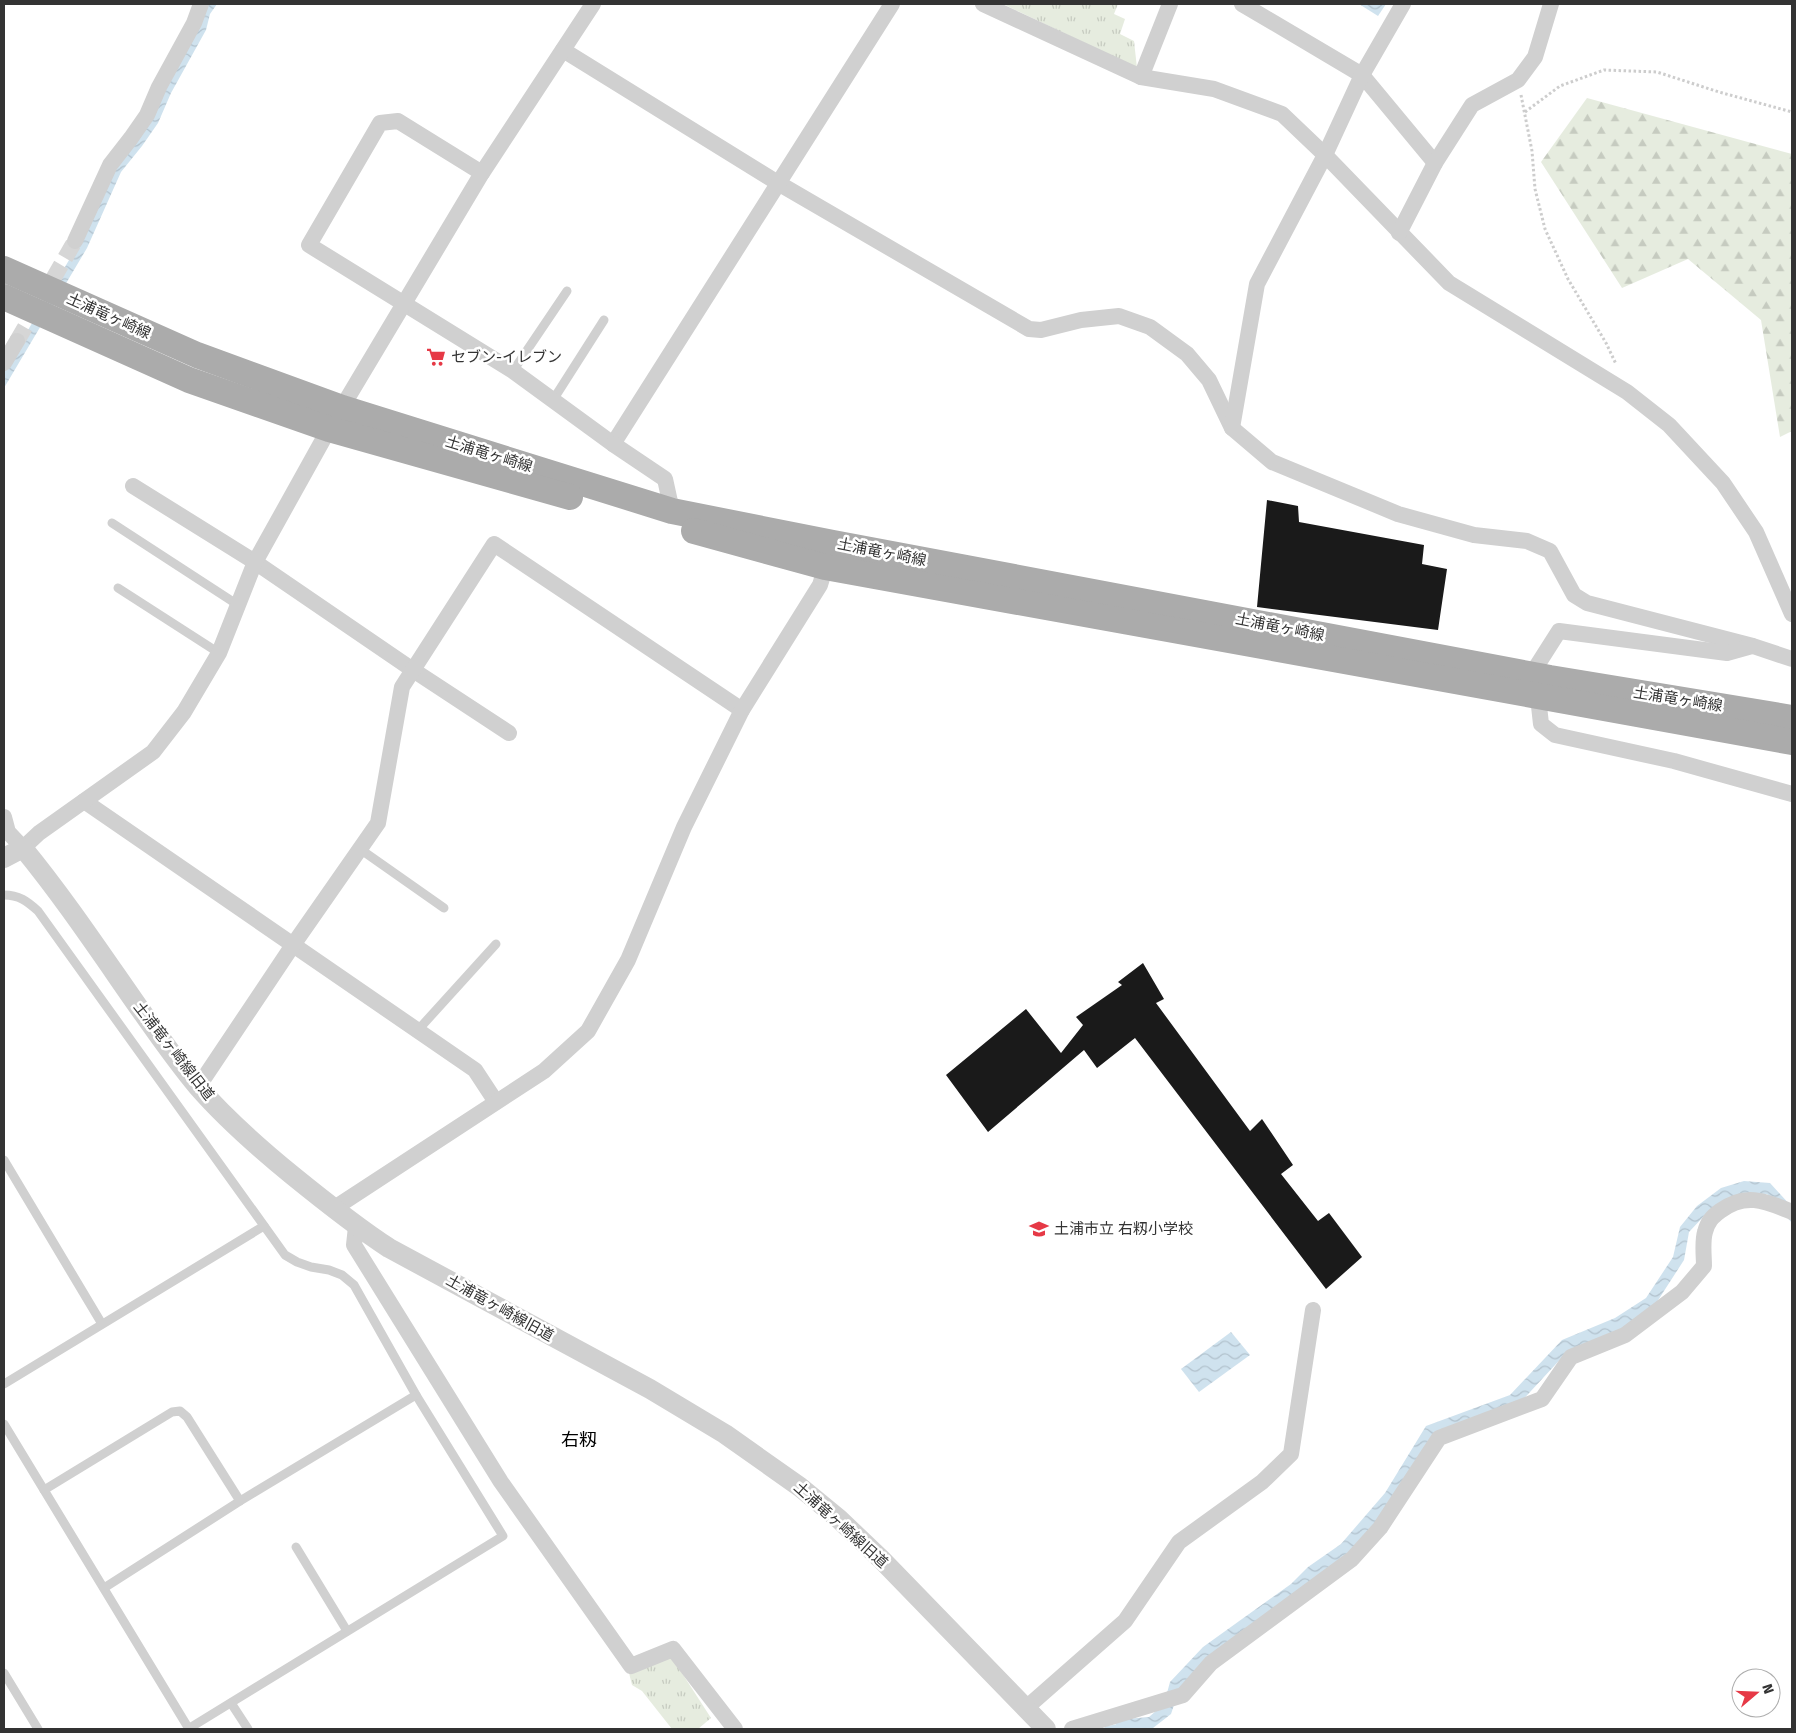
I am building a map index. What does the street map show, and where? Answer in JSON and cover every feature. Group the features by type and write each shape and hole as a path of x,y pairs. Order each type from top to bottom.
{"main road":[{"name":"土浦竜ヶ崎線","path":"4,268 336,419 829,555 1534,686 1792,742"},
{"name":"土浦竜ヶ崎線","path":"4,297 189,380 672,510 829,555"},
{"name":"土浦竜ヶ崎線","path":"1534,686 1792,718"}],"street":[{"path":"76,241 110,165 147,115 158,87 194,23 201,4"},
{"path":"4,858 23,848 39,833 153,752 184,712 220,652 255,562 336,419 482,173 593,4"},
{"path":"613,444 892,4"},
{"path":"983,4 1141,77 1214,89 1282,114 1448,284 1627,392 1669,424 1723,483 1756,532 1792,614"},
{"path":"1141,77 1170,4"},
{"path":"1242,4 1362,75 1435,163"},
{"path":"1232,428 1257,284 1325,156 1362,75 1403,4"},
{"path":"1399,232 1435,163 1472,105 1518,80 1535,57 1552,4"},
{"path":"563,50 778,183 1029,329 1042,330 1081,320 1119,316 1150,327 1187,354 1209,380 1232,428 1272,462 1398,514 1474,535 1527,541 1550,551 1574,595 1587,603 1754,646 1792,659"},
{"path":"482,173 398,121 380,123 309,245 513,372 665,479 672,510"},
{"path":"4,363 17,341"},
{"path":"133,486 255,562 508,733"},
{"path":"198,1087 293,945 378,823 402,686 494,544 742,710"},
{"path":"333,1209 544,1071 588,1031 628,960 684,827 742,710 820,585 829,555"},
{"path":"1754,646 1727,653 1559,630 1534,686 1541,724 1555,735 1674,761 1792,794"},
{"path":"84,801 475,1070 496,1102"},
{"path":"4,817 8,832 23,848"},
{"name":"土浦竜ヶ崎線旧道","path":"23,848 47,878 174,1058 198,1087 261,1150 356,1227 390,1248 650,1389 725,1434 793,1482 839,1518 881,1559 1046,1729"},
{"path":"1072,1729 1183,1695 1211,1663 1352,1559 1380,1528 1439,1438 1542,1399 1571,1358 1625,1335 1682,1292 1704,1266 1704,1234 1710,1219 1721,1210 1744,1199 1766,1201 1792,1212"},
{"path":"356,1227 354,1245 495,1474 631,1666 672,1649 735,1729"},
{"path":"1026,1708 1125,1621 1178,1542 1262,1482 1291,1454 1313,1310"}],"lane":[{"path":"513,372 567,291"},
{"path":"553,400 604,320"},
{"path":"112,523 238,605"},
{"path":"118,588 220,652"},
{"path":"360,849 444,908"},
{"path":"4,894 14,895 26,900 38,911 285,1255 297,1262 342,1275 354,1286 416,1395 503,1536 188,1729 4,1424"},
{"path":"418,1030 496,944"},
{"path":"4,1160 102,1324"},
{"path":"4,1384 264,1226"},
{"path":"104,1588 240,1501 416,1395"},
{"path":"44,1490 172,1412 180,1412 187,1417 240,1501"},
{"path":"296,1547 347,1631"},
{"path":"4,1673 38,1729"},
{"path":"231,1703 248,1729"}],"path":[{"path":"1525,112 1560,86 1604,70 1657,72 1719,92 1792,112"},
{"path":"1518,80 1532,151 1535,190 1545,229 1568,278 1606,343 1627,392"}],"green space":[{"path":"1003,4 1118,4 1114,14 1125,19 1120,34 1134,41 1137,68"},
{"path":"1587,98 1792,154 1792,431 1780,437 1761,320 1688,259 1622,288 1541,162"},
{"path":"671,1656 711,1718 698,1729 672,1729 642,1691 632,1685 629,1673"}],"water":[{"path":"206,4 217,4 210,14 206,30 171,93 158,123 121,172 87,248 4,388 4,371 79,243 114,167"},
{"path":"1359,4 1386,4 1378,16"},
{"path":"1744,1181 1770,1183 1792,1207 1792,1223 1767,1194 1705,1215 1689,1232 1684,1260 1653,1308 1623,1329 1568,1351 1518,1405 1435,1434 1395,1500 1350,1554 1179,1690 1171,1714 1153,1728 1117,1729 1115,1720 1149,1717 1164,1704 1170,1682 1203,1647 1291,1584 1308,1567 1341,1544 1385,1493 1426,1426 1510,1395 1562,1340 1615,1318 1646,1298 1673,1257 1680,1227 1697,1206 1721,1188"},
{"path":"1231,1332 1250,1355 1199,1392 1181,1369"}],"building":[{"path":"1267,500 1298,506 1299,522 1424,545 1422,564 1447,569 1438,630 1257,607"},
{"path":"1143,963 1164,999 1156,1003 1250,1131 1262,1119 1293,1165 1281,1174 1318,1221 1329,1213 1362,1257 1326,1289 1135,1038 1097,1068 1084,1050 988,1132 946,1075 1026,1009 1061,1053 1083,1025 1076,1017 1122,985 1118,982"}],"waterway":[{"path":"1107,1729 1122,1726"}],"tunnel":[{"path":"17,341 75,241"}],"place":[{"name":"セブン-イレブン","path":"436,357"},
{"name":"土浦市立 右籾小学校","path":"1039,1229"}],"district":[{"name":"右籾","path":"579,1440"}]}
